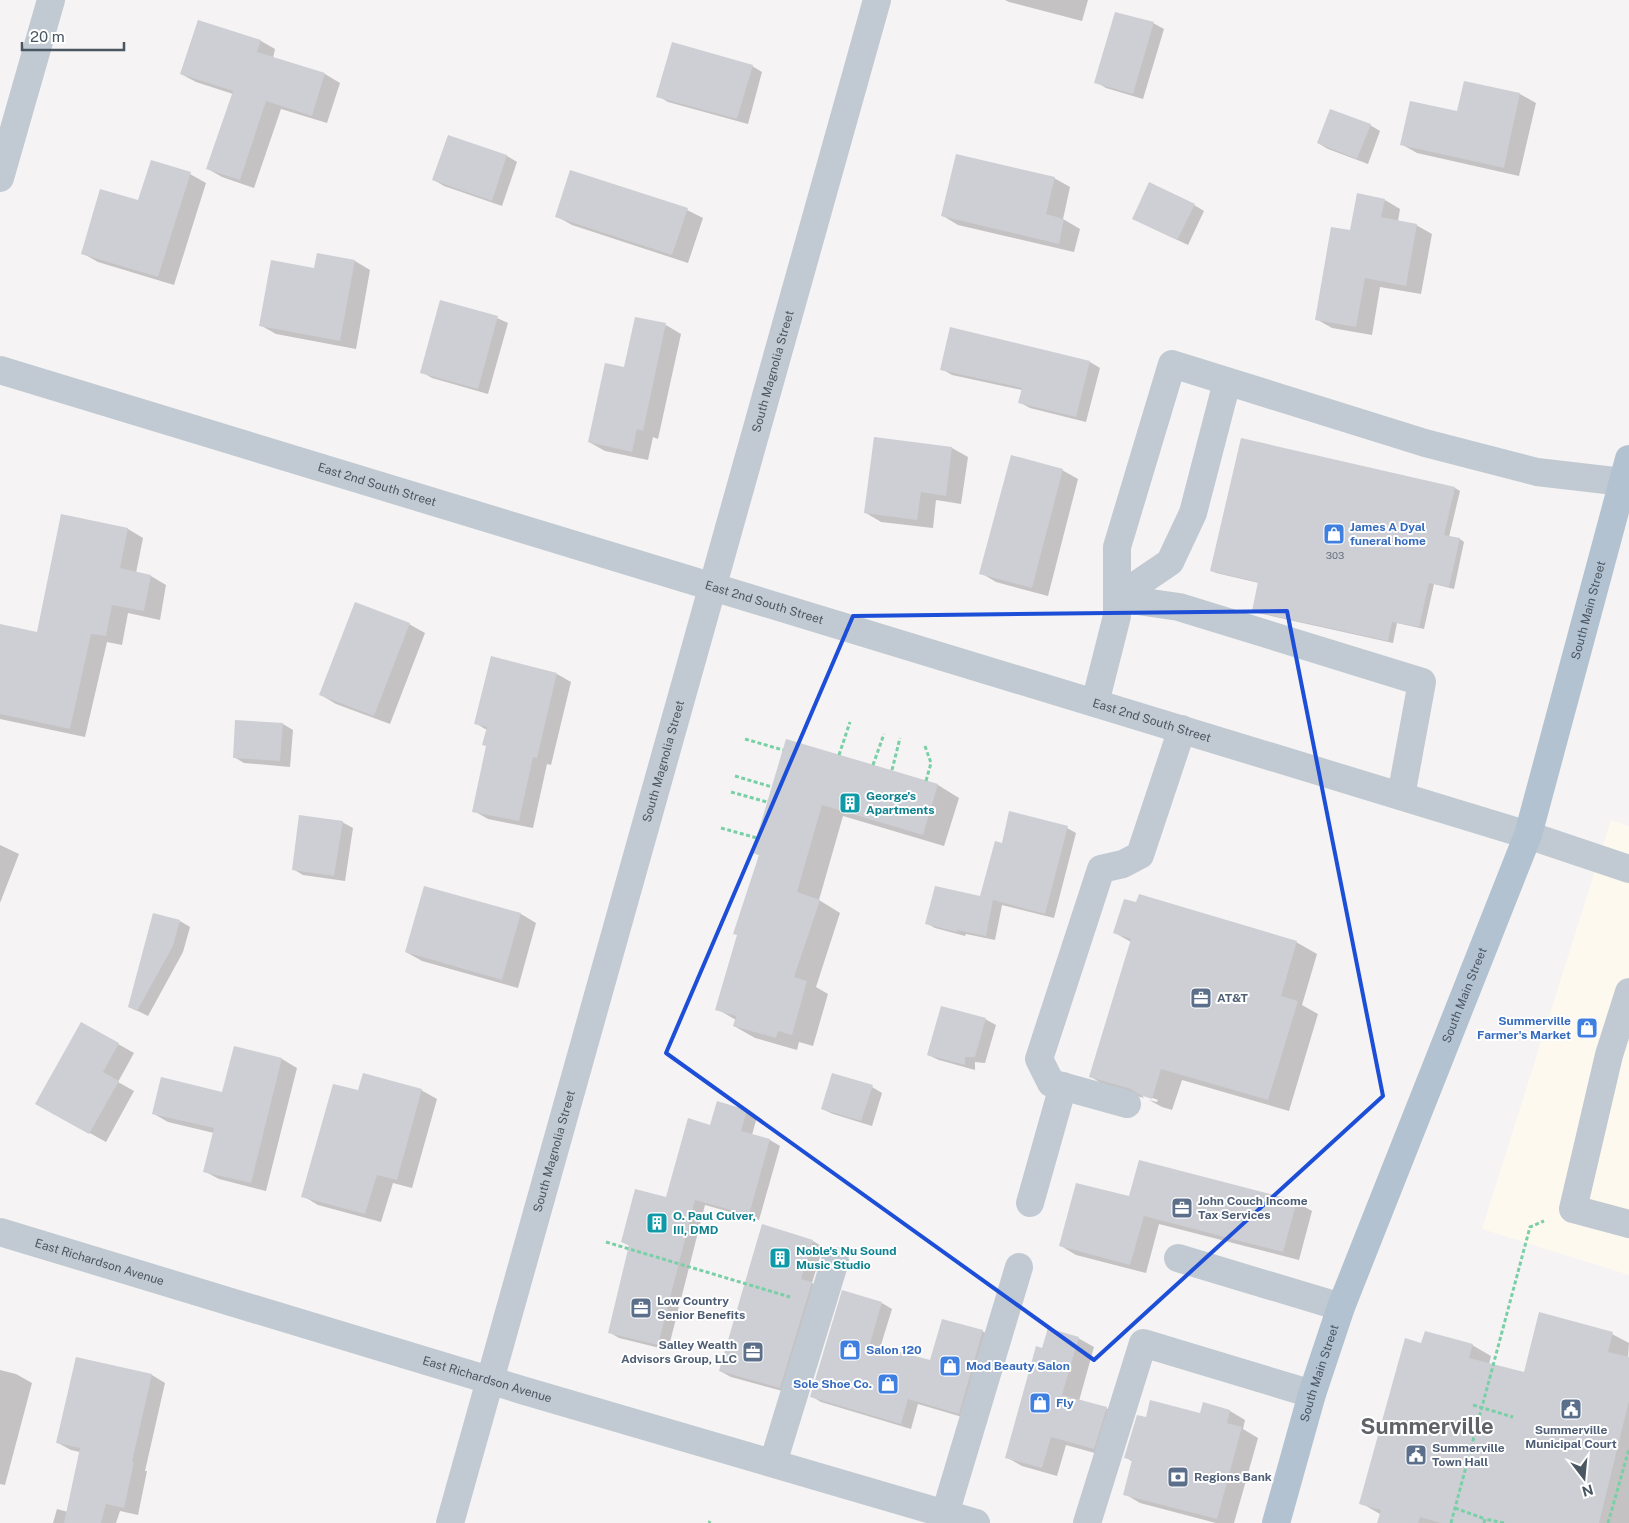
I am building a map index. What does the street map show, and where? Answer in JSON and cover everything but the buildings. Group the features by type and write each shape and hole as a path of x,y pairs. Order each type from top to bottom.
{"main road":[{"name":"South Main Street","path":"1276,1523 1312,1394 1341,1307 1528,835 1626,471"}],"street":[{"path":"0,178 51,0"},
{"name":"South Magnolia Street","path":"450,1523 877,0"},
{"path":"1095,703 1117,616 1117,548 1172,364 1425,443 1537,472 1626,471"},
{"name":"East 2nd South Street","path":"0,370 1182,729 1528,835 1629,869"},
{"path":"1117,598 1170,562 1193,513 1227,382"},
{"path":"1117,598 1179,607 1422,682 1400,796"},
{"path":"1127,1104 1051,1082 1039,1059 1101,869 1123,864 1140,855 1182,729"},
{"path":"1629,992 1609,1054 1572,1209 1629,1224"},
{"path":"1030,1203 1063,1086"},
{"name":"East Richardson Avenue","path":"0,1232 976,1523"},
{"path":"1178,1258 1341,1307"},
{"path":"773,1463 835,1261"},
{"path":"945,1514 1019,1266"},
{"path":"1087,1523 1143,1344 1312,1394"}],"path":[{"path":"839,755 850,722"},
{"path":"873,765 884,734"},
{"path":"892,770 900,738"},
{"path":"745,739 783,750"},
{"path":"925,746 931,763 926,780"},
{"path":"735,776 772,787"},
{"path":"730,792 768,802"},
{"path":"721,828 757,838"},
{"path":"1451,1523 1530,1227 1572,1209"},
{"path":"606,1242 821,1306"},
{"path":"1473,1405 1513,1417"},
{"path":"1608,1523 1629,1449"},
{"path":"1455,1508 1485,1521 1504,1523"}],"highlighted area":[{"path":"1287,611 1383,1096 1094,1360 666,1053 853,616"}],"shaded area":[{"name":"Summerville Farmer's Market","path":"1611,820 1629,826 1629,1275 1482,1229"}],"place":[{"name":"James A Dyal funeral home","path":"1334,534"},
{"name":"George's Apartments","path":"850,803"},
{"name":"AT&T","path":"1201,998"},
{"name":"Summerville Farmer's Market","path":"1587,1028"},
{"name":"John Couch Income Tax Services","path":"1182,1208"},
{"name":"O. Paul Culver, III, DMD","path":"657,1223"},
{"name":"Noble's Nu Sound Music Studio","path":"780,1258"},
{"name":"Low Country Senior Benefits","path":"641,1308"},
{"name":"Salon 120","path":"850,1350"},
{"name":"Salley Wealth Advisors Group, LLC","path":"753,1352"},
{"name":"Mod Beauty Salon","path":"950,1366"},
{"name":"Sole Shoe Co.","path":"888,1384"},
{"name":"Fly","path":"1040,1403"},
{"name":"Summerville Municipal Court","path":"1571,1409"},
{"name":"Summerville Town Hall","path":"1416,1455"},
{"name":"Regions Bank","path":"1178,1477"}],"district":[{"name":"Summerville","path":"1427,1426"}]}
